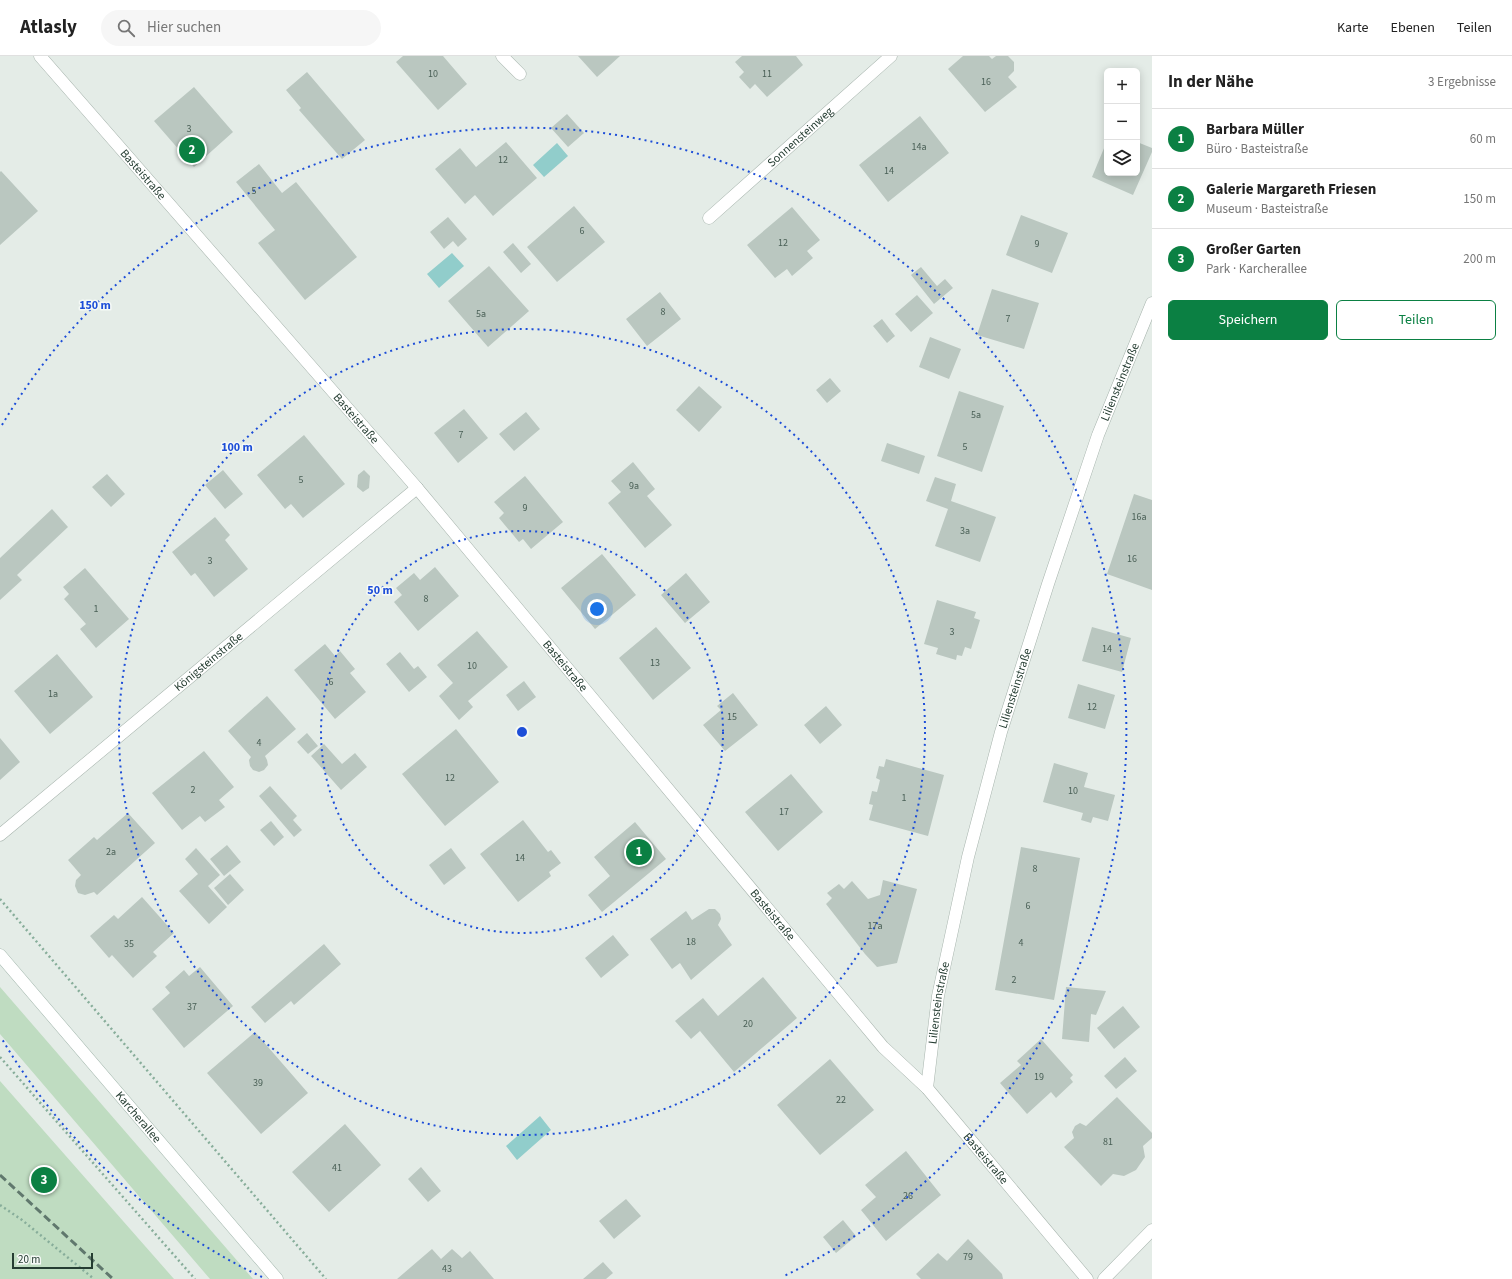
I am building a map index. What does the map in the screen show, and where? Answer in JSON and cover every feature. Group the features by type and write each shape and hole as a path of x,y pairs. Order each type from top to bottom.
{"street":[{"name":"Basteistraße","path":"40,56 418,488 883,1046 927,1088 1087,1279"},
{"path":"502,56 520,74"},
{"name":"Sonnensteinweg","path":"709,218 891,56"},
{"name":"Liliensteinstraße","path":"927,1088 938,996 968,857 1001,732 1048,584 1098,435 1152,303"},
{"name":"Königsteinstraße","path":"0,835 418,488"},
{"name":"Karcherallee","path":"0,956 277,1279"},
{"path":"1104,1279 1152,1230"}],"path":[{"path":"0,899 326,1279"},
{"path":"0,1057 195,1279"},
{"path":"0,1205 22,1220 94,1279"}],"green space":[{"path":"0,987 253,1279 210,1279 0,1034"},
{"path":"0,1081 174,1279 0,1279"}],"water":[{"path":"557,143 568,156 544,177 533,165"},
{"path":"452,253 464,266 439,288 427,274"},
{"path":"540,1116 551,1130 517,1160 506,1146"}],"building":[{"path":"403,56 443,56 467,84 438,110 396,62"},
{"path":"578,56 620,56 597,77"},
{"path":"742,56 796,56 803,65 767,97 755,84 750,89 739,77 744,72 735,62"},
{"path":"963,56 989,56 992,59 996,56 1008,56 1014,62 1014,71 1008,77 1017,87 985,112 948,69"},
{"path":"307,72 365,140 342,159 299,110 301,108 286,90"},
{"path":"194,87 233,132 194,167 154,121"},
{"path":"567,114 584,133 568,147 551,128"},
{"path":"920,116 949,153 888,202 859,165"},
{"path":"506,142 537,178 493,216 475,195 465,204 435,169 460,148 476,167"},
{"path":"1140,143 1152,148 1152,152 1133,195 1092,177 1104,148 1104,176 1140,176"},
{"path":"259,164 282,193 296,182 357,257 305,300 258,243 275,230 236,182"},
{"path":"1,171 38,211 0,245 0,172"},
{"path":"574,206 605,242 557,282 527,247"},
{"path":"792,207 820,240 807,251 813,258 792,276 787,269 775,278 747,245"},
{"path":"1021,215 1068,233 1052,273 1006,255"},
{"path":"448,217 467,239 458,247 453,241 444,249 430,232"},
{"path":"513,243 531,264 521,273 503,252"},
{"path":"489,266 529,311 488,347 448,301"},
{"path":"921,267 937,286 945,279 953,288 934,304 911,275"},
{"path":"992,289 1039,303 1024,349 977,335"},
{"path":"660,292 681,319 647,346 626,319"},
{"path":"917,295 933,313 911,332 895,314"},
{"path":"882,319 895,336 887,343 873,326"},
{"path":"930,337 961,349 949,379 919,367"},
{"path":"830,378 841,391 827,403 816,390"},
{"path":"699,386 722,407 699,432 676,410"},
{"path":"959,391 1004,406 982,472 937,456"},
{"path":"464,409 488,438 458,463 434,433"},
{"path":"526,412 540,429 514,451 499,434"},
{"path":"304,435 345,484 303,518 291,504 285,509 257,475"},
{"path":"887,443 925,456 919,474 881,461"},
{"path":"633,462 655,489 647,496 672,525 645,548 608,503 621,492 611,481"},
{"path":"223,470 243,494 225,509 205,485"},
{"path":"364,470 370,476 369,488 363,492 357,487 358,475"},
{"path":"107,474 125,494 111,507 92,487"},
{"path":"525,476 563,522 531,549 523,539 519,542 499,518 504,513 494,502"},
{"path":"935,477 956,484 951,501 996,517 980,562 935,546 948,509 926,501"},
{"path":"1134,494 1152,500 1152,590 1107,574"},
{"path":"52,509 68,527 17,575 22,580 0,600 0,558"},
{"path":"215,517 230,535 225,540 248,569 214,597 195,573 191,576 172,552"},
{"path":"602,554 636,595 595,629 561,588"},
{"path":"435,567 459,596 418,631 394,602 402,595 396,588 414,573 420,580"},
{"path":"85,568 129,619 96,648 80,629 86,624 64,599 69,594 63,587"},
{"path":"686,573 710,602 685,623 661,595"},
{"path":"937,600 976,612 974,618 980,620 971,649 965,647 962,656 957,655 956,660 936,654 938,648 924,644"},
{"path":"656,627 691,668 653,700 619,658"},
{"path":"1092,627 1131,638 1122,672 1082,661"},
{"path":"477,631 508,667 468,701 473,707 459,720 439,696 453,683 437,665"},
{"path":"325,644 335,656 340,651 355,669 350,673 366,692 335,719 294,670"},
{"path":"400,652 414,669 418,666 427,677 409,692 386,664"},
{"path":"57,654 93,697 50,734 14,691"},
{"path":"524,681 536,697 518,711 506,695"},
{"path":"1078,684 1115,695 1105,729 1068,718"},
{"path":"733,693 758,725 725,751 703,725 721,710 717,706"},
{"path":"267,696 296,729 265,756 268,765 264,770 259,772 253,770 250,766 249,760 251,757 228,731"},
{"path":"826,706 842,725 820,744 804,725"},
{"path":"456,729 499,782 445,826 402,774"},
{"path":"307,733 318,746 308,754 297,742"},
{"path":"0,738 20,762 0,780"},
{"path":"324,744 342,764 355,753 367,767 341,790 311,756"},
{"path":"204,751 234,787 219,800 225,807 205,822 200,816 182,830 152,793"},
{"path":"886,759 944,775 928,836 869,820 873,805 869,804 872,791 877,792 880,780 876,778 879,766 884,767"},
{"path":"1054,763 1088,773 1084,787 1115,795 1108,821 1093,817 1091,823 1081,820 1083,813 1043,802"},
{"path":"791,774 823,812 778,851 745,812"},
{"path":"270,786 297,816 293,820 302,830 294,837 259,796"},
{"path":"128,813 155,843 97,895 94,892 85,895 78,893 75,886 76,880 81,875 68,860 94,837 97,840"},
{"path":"523,820 548,852 551,850 561,863 549,872 551,876 518,902 480,854"},
{"path":"271,821 284,837 274,846 260,830"},
{"path":"635,822 666,859 602,912 588,895 610,876 594,857"},
{"path":"227,845 241,862 224,876 210,859"},
{"path":"1021,847 1080,858 1054,1000 995,990"},
{"path":"196,848 220,875 208,886 227,907 209,924 179,891 198,874 185,859"},
{"path":"451,848 466,868 444,885 429,865"},
{"path":"230,874 244,890 228,905 214,888"},
{"path":"883,880 917,889 897,963 877,967 826,904 832,898 827,893 839,884 844,889 852,881 868,899 880,895"},
{"path":"142,897 174,933 153,952 157,956 133,978 112,955 109,958 90,936 114,915 118,919"},
{"path":"709,909 715,909 720,914 721,919 718,925 732,945 691,980 680,963 672,969 650,939 686,911 692,920"},
{"path":"613,935 629,955 601,978 585,958"},
{"path":"324,944 341,964 294,1005 291,1001 265,1023 251,1007"},
{"path":"200,967 233,1006 184,1048 152,1009 170,993 165,987 184,970 189,976"},
{"path":"763,977 797,1018 734,1072 700,1031 691,1039 675,1021 703,998 718,1016"},
{"path":"1066,987 1106,991 1096,1015 1091,1014 1089,1042 1062,1039"},
{"path":"1123,1006 1140,1027 1114,1049 1097,1028"},
{"path":"255,1032 308,1093 261,1134 207,1073"},
{"path":"1041,1039 1073,1075 1070,1078 1073,1082 1056,1098 1051,1092 1027,1114 1000,1083 1021,1065 1017,1061"},
{"path":"1125,1057 1137,1071 1116,1089 1104,1076"},
{"path":"830,1059 874,1110 820,1155 777,1105"},
{"path":"1117,1097 1152,1133 1152,1138 1143,1146 1145,1157 1136,1170 1124,1176 1113,1174 1101,1186 1064,1147 1074,1138 1072,1132 1075,1126 1080,1123 1086,1126"},
{"path":"345,1124 381,1165 329,1212 292,1172"},
{"path":"906,1151 941,1195 886,1241 861,1210 876,1197 865,1185"},
{"path":"421,1167 441,1191 428,1202 408,1179"},
{"path":"626,1199 641,1216 614,1239 599,1221"},
{"path":"843,1220 856,1236 836,1253 823,1237"},
{"path":"968,1239 1002,1274 1003,1279 921,1279 916,1274 938,1253 947,1261"},
{"path":"432,1249 441,1259 452,1249 462,1258 470,1251 494,1279 397,1279"},
{"path":"603,1262 613,1273 606,1279 583,1279"}],"railway":[{"path":"0,1175 113,1279"}],"place":[{"name":"Galerie Margareth Friesen","path":"192,150"},
{"name":"Barbara Müller","path":"639,852"},
{"name":"Großer Garten","path":"44,1180"}]}
